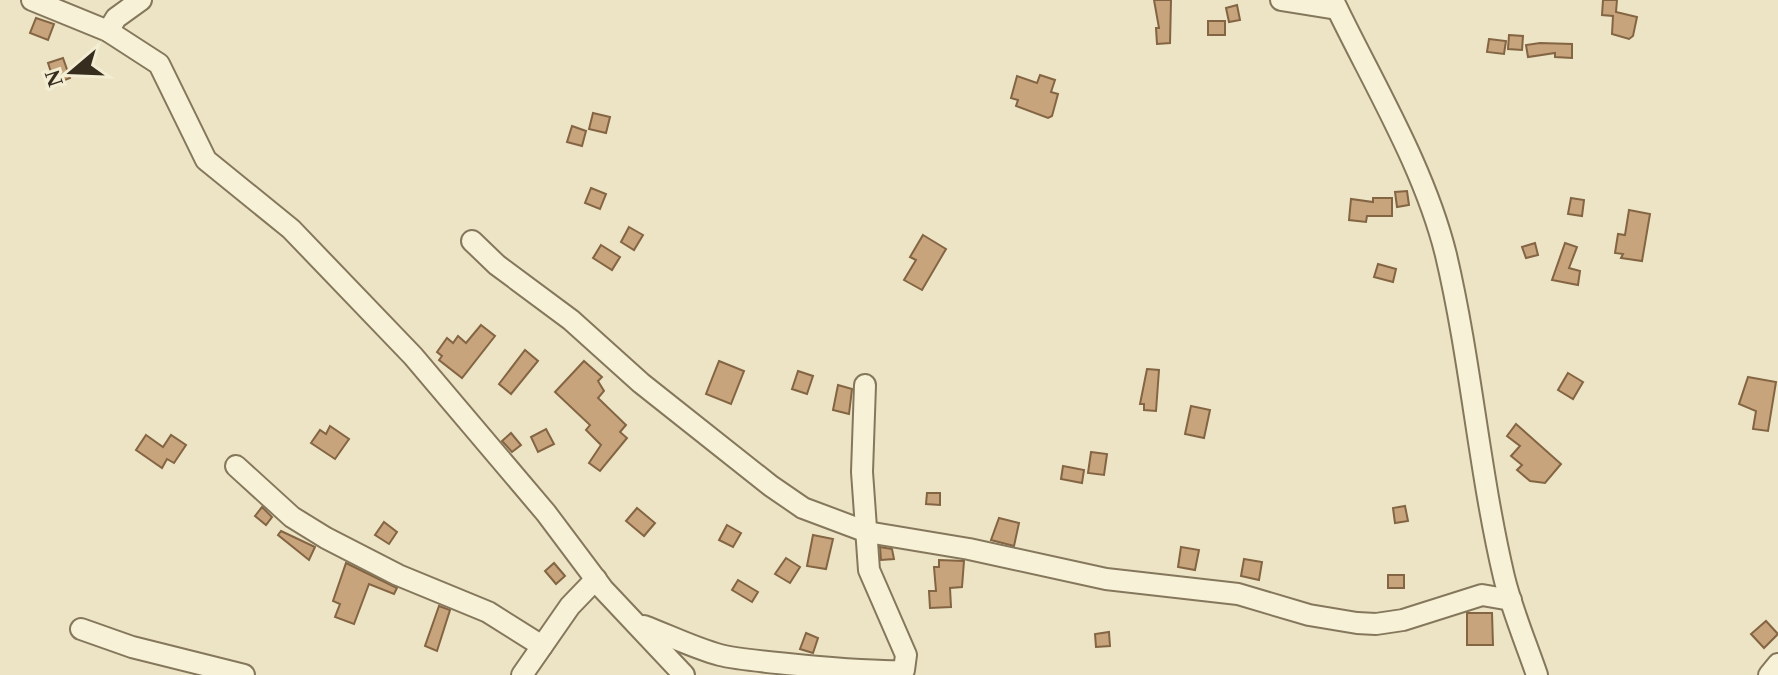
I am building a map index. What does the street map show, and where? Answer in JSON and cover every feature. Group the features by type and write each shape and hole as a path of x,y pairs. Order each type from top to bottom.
{"street":[{"path":"32,0 108,31 159,64 206,160 291,229 413,356 546,513 596,579 684,675"},
{"path":"108,31 116,18 141,0"},
{"path":"1281,0 1335,4 1399,133 1436,223 1465,341 1486,487 1511,600 1537,675"},
{"path":"472,241 497,265 571,320 641,383 771,486 803,508 867,532 969,549 1106,579 1238,594 1309,615 1357,623 1403,620 1482,595 1511,600"},
{"path":"640,625 720,655 877,674 888,668 899,639 869,570 862,472 865,385"},
{"path":"236,466 292,517 326,538 398,575 488,612 542,646"},
{"path":"522,675 596,579"},
{"path":"81,629 132,647 244,675"},
{"path":"1769,675 1778,664"}],"building":[{"path":"1154,0 1171,0 1170,43 1157,44 1156,28 1159,28"},
{"path":"1603,0 1617,0 1616,12 1637,17 1633,36 1629,39 1612,34 1613,16 1602,15"},
{"path":"1237,5 1240,20 1229,22 1226,8"},
{"path":"36,18 54,24 48,40 30,33"},
{"path":"1208,21 1225,21 1225,35 1208,35"},
{"path":"1509,35 1523,36 1522,50 1508,49"},
{"path":"1489,39 1506,41 1504,54 1487,52"},
{"path":"1572,44 1572,58 1555,57 1555,53 1528,57 1526,45"},
{"path":"63,58 70,78 55,84 48,63"},
{"path":"1040,75 1055,80 1051,92 1058,94 1052,116 1048,118 1016,106 1018,100 1011,98 1017,76 1037,83"},
{"path":"593,113 610,117 606,133 589,129"},
{"path":"572,126 586,131 582,146 567,142"},
{"path":"591,188 606,194 600,209 585,203"},
{"path":"1407,191 1409,205 1397,207 1395,192"},
{"path":"1373,198 1392,198 1392,216 1367,216 1366,222 1349,220 1351,199 1373,202"},
{"path":"1571,198 1584,200 1582,216 1568,214"},
{"path":"1629,210 1650,214 1642,261 1621,258 1623,254 1615,253 1618,234 1625,235"},
{"path":"629,227 643,235 634,250 621,242"},
{"path":"923,235 946,249 922,290 904,280 916,260 910,257"},
{"path":"1535,243 1538,255 1526,258 1522,247"},
{"path":"1565,243 1577,247 1569,268 1580,271 1578,285 1552,280"},
{"path":"601,245 620,257 612,270 593,258"},
{"path":"1378,264 1396,269 1393,282 1374,277"},
{"path":"481,325 495,336 462,378 439,360 442,356 437,352 447,338 453,343 458,336 466,343"},
{"path":"525,350 538,361 511,394 499,384"},
{"path":"584,361 602,377 598,381 604,391 598,398 626,425 620,432 627,438 600,471 589,463 601,445 586,430 590,425 555,392"},
{"path":"719,361 744,371 731,404 706,394"},
{"path":"1147,369 1159,370 1156,411 1144,410 1144,404 1140,404"},
{"path":"798,371 813,376 807,394 792,389"},
{"path":"1568,373 1583,382 1573,399 1558,390"},
{"path":"1748,377 1776,382 1768,431 1753,429 1756,411 1739,404"},
{"path":"838,385 852,389 849,414 833,410"},
{"path":"1191,406 1210,410 1204,438 1185,434"},
{"path":"1516,424 1561,464 1545,483 1530,481 1517,470 1522,465 1511,456 1520,446 1507,436"},
{"path":"330,426 349,439 335,459 311,443 320,430 326,434"},
{"path":"546,429 554,444 538,452 531,437"},
{"path":"511,433 521,445 512,452 502,441"},
{"path":"146,435 163,447 171,435 186,445 174,463 167,459 162,468 136,450"},
{"path":"1091,452 1107,454 1104,475 1088,473"},
{"path":"1063,466 1084,470 1082,483 1061,479"},
{"path":"927,493 940,493 940,505 926,504"},
{"path":"1405,506 1408,521 1395,523 1393,508"},
{"path":"262,507 272,517 266,525 255,516"},
{"path":"637,508 655,523 644,536 626,521"},
{"path":"999,518 1019,523 1014,546 991,540"},
{"path":"384,522 397,532 389,544 375,535"},
{"path":"727,525 741,533 733,547 719,540"},
{"path":"281,531 315,547 309,560 278,535"},
{"path":"813,535 833,539 826,569 807,566"},
{"path":"880,547 892,549 894,559 881,560"},
{"path":"1181,547 1199,550 1195,570 1178,567"},
{"path":"786,558 800,567 790,583 775,574"},
{"path":"1244,559 1262,562 1259,580 1241,576"},
{"path":"939,560 964,561 962,587 950,588 951,607 930,608 929,591 936,591 934,567 939,567"},
{"path":"346,563 397,588 394,594 369,584 354,624 335,617 340,604 333,601"},
{"path":"554,563 565,576 556,584 545,571"},
{"path":"1388,575 1404,575 1404,588 1388,588"},
{"path":"738,580 758,592 752,602 732,590"},
{"path":"439,606 450,610 437,651 425,646"},
{"path":"1467,613 1492,613 1493,645 1467,645"},
{"path":"1766,621 1778,634 1764,648 1751,634"},
{"path":"1109,632 1110,646 1096,647 1095,634"},
{"path":"806,633 818,638 813,653 800,649"}]}
